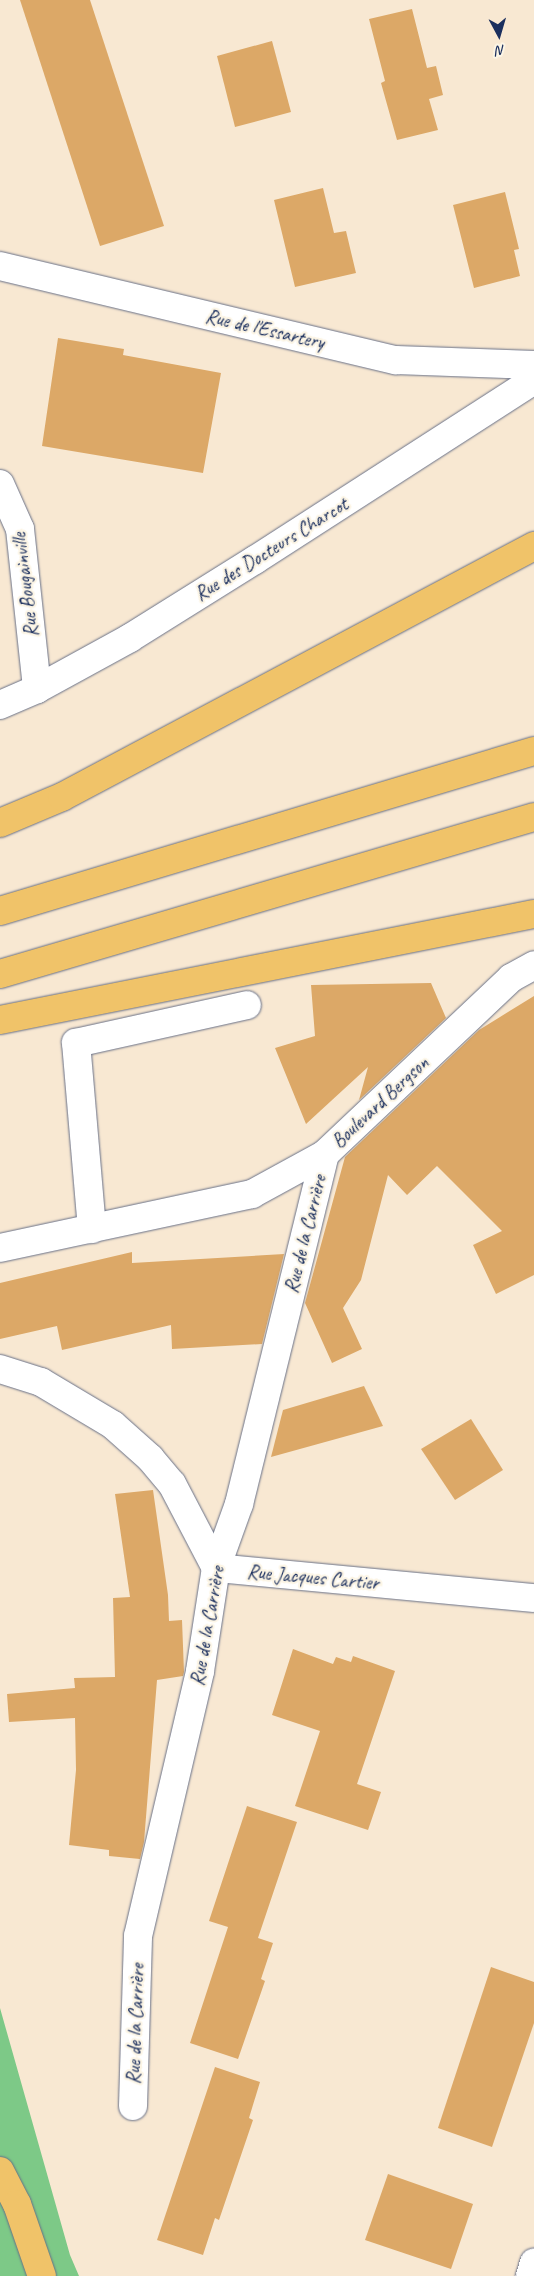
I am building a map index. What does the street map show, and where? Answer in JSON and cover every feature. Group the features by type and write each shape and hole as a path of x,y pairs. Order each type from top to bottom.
{"main road":[{"path":"0,823 62,797 534,546"},
{"path":"0,911 534,751"},
{"path":"0,974 534,817"},
{"path":"0,1020 534,914"},
{"path":"0,2171 17,2204 42,2276"}],"street":[{"name":"Rue de l'Essartery","path":"0,266 396,360 534,366"},
{"name":"Rue des Docteurs Charcot","path":"0,704 37,689 130,638 534,380"},
{"name":"Rue Bougainville","path":"0,484 20,529 37,689"},
{"name":"Boulevard Bergson","path":"0,1248 252,1194 325,1154 526,978"},
{"path":"92,1229 76,1043 247,1005"},
{"name":"Rue de la Carrière","path":"133,2106 138,1936 200,1671 216,1568 239,1504 325,1154"},
{"path":"0,1368 41,1382 113,1425 150,1458 172,1484 216,1568"},
{"name":"Rue Jacques Cartier","path":"216,1568 534,1598"},
{"path":"530,2276 534,2263"}],"green space":[{"path":"0,2008 70,2255 79,2276 0,2276"}],"building":[{"path":"20,0 90,0 164,226 100,246"},
{"path":"412,9 427,68 436,66 443,95 429,99 438,130 397,140 381,83 385,81 369,19"},
{"path":"272,41 291,112 235,127 217,56"},
{"path":"323,188 334,233 346,231 356,273 295,287 274,200"},
{"path":"505,192 519,249 514,250 520,276 474,288 453,205"},
{"path":"58,338 124,349 123,355 221,373 203,473 42,446"},
{"path":"431,983 446,1018 359,1100 368,1067 306,1124 275,1048 315,1036 311,985"},
{"path":"534,996 534,1275 496,1294 473,1245 502,1231 437,1166 407,1195 388,1175 361,1280 343,1308 362,1349 332,1363 305,1303 345,1157 479,1030"},
{"path":"132,1252 132,1263 284,1254 262,1344 172,1349 171,1325 62,1350 57,1326 0,1339 0,1283"},
{"path":"364,1386 383,1426 271,1457 283,1410"},
{"path":"471,1419 503,1470 455,1500 421,1449"},
{"path":"153,1490 168,1595 169,1621 182,1620 184,1672 183,1676 157,1680 144,1842 140,1859 109,1856 109,1850 69,1845 76,1770 75,1718 9,1722 7,1694 75,1688 74,1678 115,1677 113,1598 130,1597 115,1494"},
{"path":"293,1649 333,1664 336,1657 351,1662 353,1656 395,1671 357,1784 381,1792 368,1830 295,1806 320,1731 272,1715"},
{"path":"247,1806 297,1822 258,1938 273,1943 261,1979 265,1981 238,2059 190,2043 228,1927 209,1921"},
{"path":"491,1967 534,1982 534,2023 492,2147 438,2128"},
{"path":"215,2067 260,2082 249,2118 253,2120 219,2220 215,2218 203,2255 157,2240"},
{"path":"388,2174 473,2204 451,2269 365,2240"}]}
